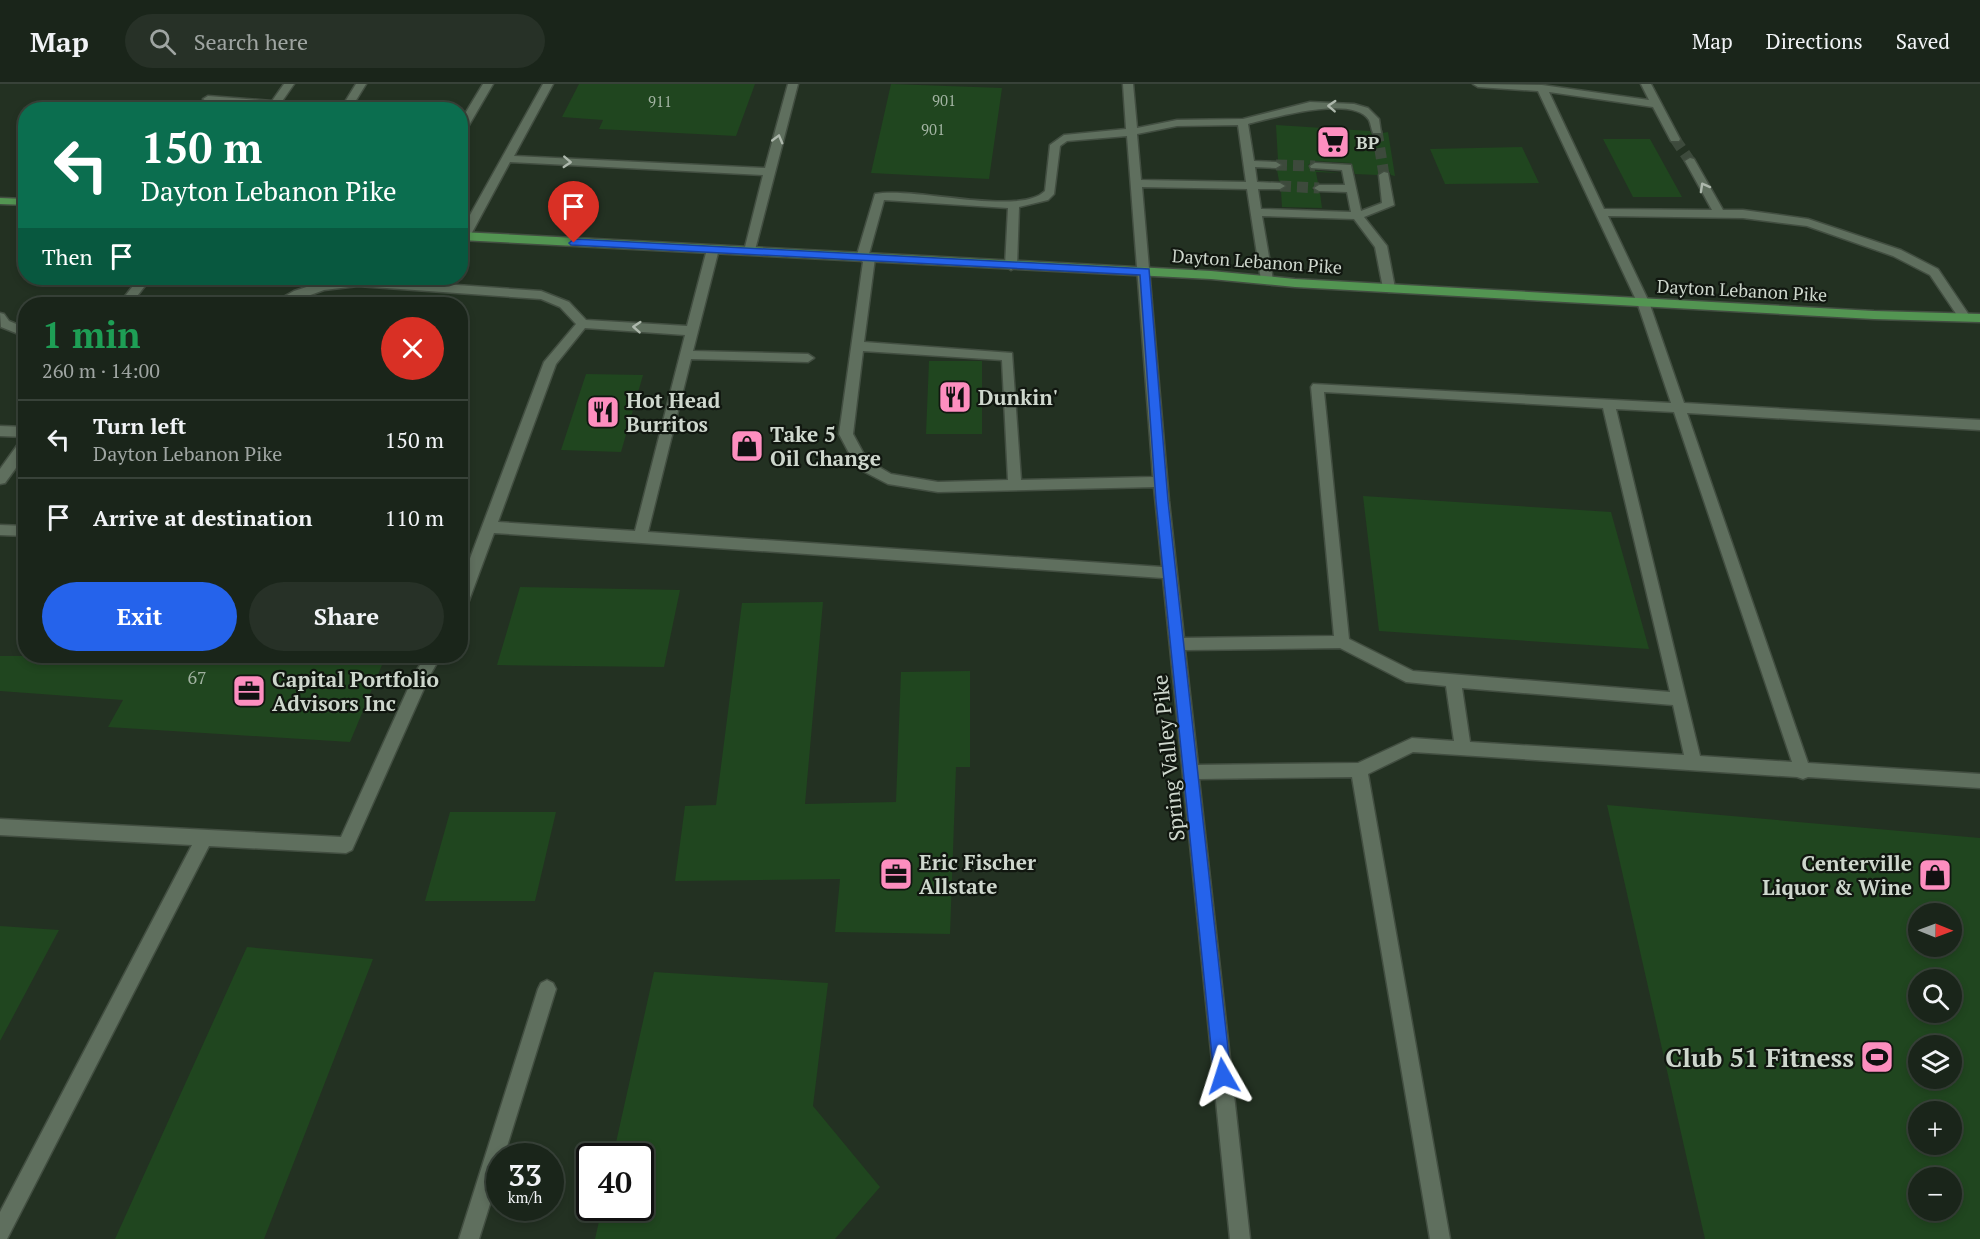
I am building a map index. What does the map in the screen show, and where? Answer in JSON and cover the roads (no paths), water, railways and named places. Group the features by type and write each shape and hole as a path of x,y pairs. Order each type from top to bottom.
{"main road":[{"path":"0,201 18,202"},
{"name":"Dayton Lebanon Pike","path":"468,237 1145,272 1643,302 1980,318"}],"street":[{"path":"277,102 290,84"},
{"path":"350,102 361,84"},
{"path":"468,118 488,84"},
{"path":"468,227 548,84"},
{"path":"750,251 793,84"},
{"name":"Spring Valley Pike","path":"1128,84 1135,183 1145,272 1160,482 1240,1239"},
{"path":"1478,84 1564,88 1655,104"},
{"path":"1646,84 1675,139"},
{"path":"1542,88 1643,302 1803,772"},
{"path":"208,99 232,102"},
{"path":"1160,482 938,487 888,479 862,464 846,434 866,258 879,196 1014,205 1044,198 1050,192 1055,145 1064,138 1131,132 1177,123 1243,122 1302,106 1354,107 1370,113 1377,131"},
{"path":"1243,122 1267,280"},
{"path":"508,159 769,172"},
{"path":"1690,161 1719,213"},
{"path":"1249,164 1276,165"},
{"path":"1315,166 1347,167 1357,216 1381,246 1389,288"},
{"path":"1256,212 1357,216 1388,204 1384,175"},
{"path":"1135,183 1280,186"},
{"path":"1318,188 1351,189"},
{"path":"1011,266 1014,205"},
{"path":"1600,212 1743,214 1808,223 1897,252 1934,272 1965,318"},
{"path":"640,537 713,249"},
{"path":"130,297 140,285"},
{"path":"292,297 332,285"},
{"path":"400,285 541,295 560,300 574,310 582,324"},
{"path":"0,318 6,324 18,329"},
{"path":"582,324 693,331"},
{"path":"468,585 550,362 582,324"},
{"path":"857,346 1008,356 1016,485"},
{"path":"686,355 808,358"},
{"path":"1342,642 1317,387 1680,410 1980,425"},
{"path":"1609,405 1694,764"},
{"path":"0,431 18,432"},
{"path":"0,479 18,454"},
{"path":"490,527 1170,573"},
{"path":"0,530 18,531"},
{"path":"1177,644 1342,642 1411,677 1679,699"},
{"path":"0,827 346,845 429,663"},
{"path":"1453,680 1463,749"},
{"path":"1191,772 1359,770 1412,745 1803,772 1980,781"},
{"path":"1359,770 1440,1239"},
{"path":"0,1232 204,837"},
{"path":"469,1239 547,989"}],"tunnel":[{"path":"1377,131 1384,175"},
{"path":"1675,139 1690,161"},
{"path":"1276,165 1315,166"},
{"path":"1280,186 1319,188"}],"place":[{"name":"BP","path":"1333,142"},
{"name":"Dunkin'","path":"955,397"},
{"name":"Hot Head Burritos","path":"603,412"},
{"name":"Take 5 Oil Change","path":"747,446"},
{"name":"Capital Portfolio Advisors Inc","path":"249,691"},
{"name":"Eric Fischer Allstate","path":"896,874"},
{"name":"Centerville Liquor & Wine","path":"1935,875"},
{"name":"Club 51 Fitness","path":"1877,1057"}]}
